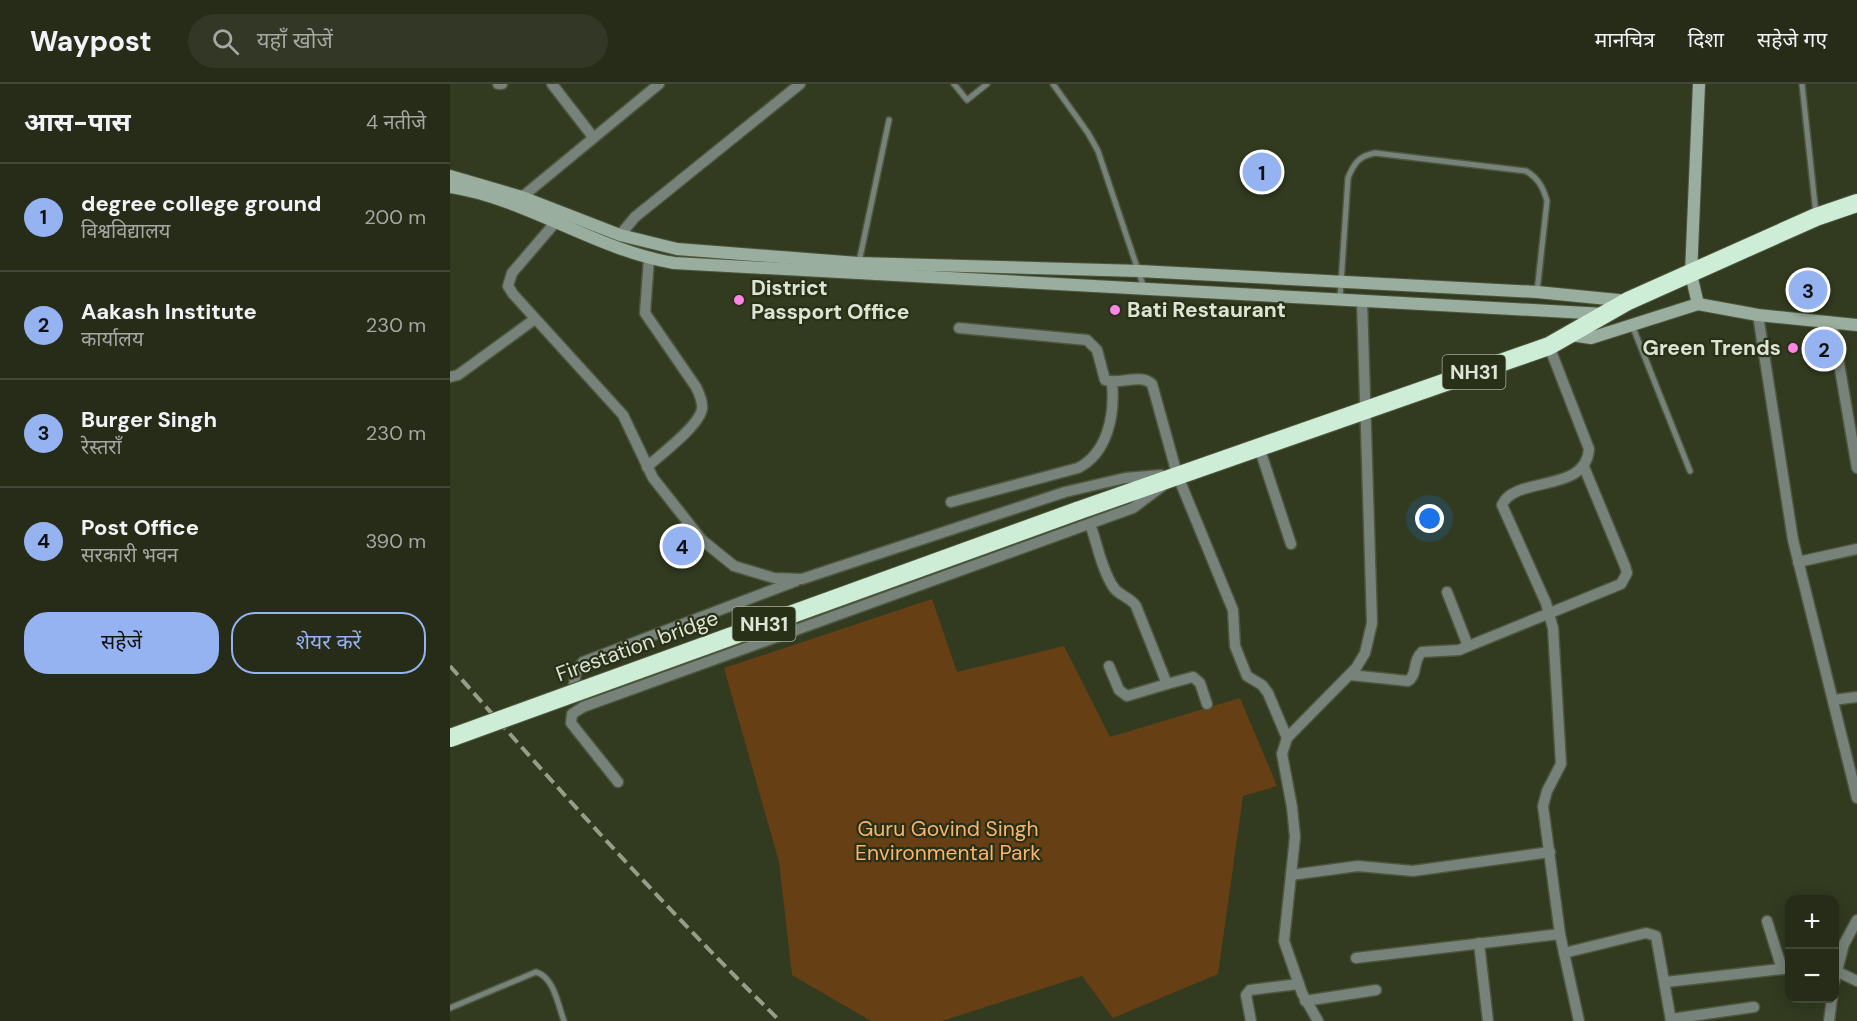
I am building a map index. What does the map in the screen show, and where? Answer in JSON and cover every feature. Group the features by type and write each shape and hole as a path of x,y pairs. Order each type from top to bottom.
{"highway":[{"name":"NH31","path":"1177,474 1549,346 1628,301 1816,218 1857,203"},
{"name":"Firestation bridge","path":"450,738 1177,474"}],"street":[{"path":"552,84 593,137"},
{"path":"620,235 635,217 800,84"},
{"path":"1698,304 1691,274 1699,84"},
{"path":"522,197 654,86"},
{"path":"450,176 522,197 559,218 649,258 674,263 858,269 1139,271 1537,292 1628,301"},
{"path":"450,187 677,249 858,269 1144,288 1608,314"},
{"path":"559,218 508,278 508,286 513,294 623,415 647,467 702,540 717,555 734,566 774,578 802,579"},
{"path":"647,467 694,423 702,410 701,398 696,387 645,313 649,258"},
{"path":"1318,1021 1305,1001 1284,941 1294,821 1282,763 1287,738 1350,675 1365,653 1372,623 1362,300"},
{"path":"1571,335 1591,338 1698,304 1758,315 1857,325"},
{"path":"1758,315 1798,562 1833,700 1853,767 1857,798"},
{"path":"450,377 458,375 535,319"},
{"path":"1832,322 1857,468"},
{"path":"960,328 1087,340 1097,350 1105,380 1112,383 1140,379 1148,380 1152,384 1177,474 1233,610 1234,640 1247,676 1262,685 1268,693 1287,738"},
{"path":"1549,346 1589,449 1584,467 1577,473 1510,495 1502,505 1550,614 1561,764 1544,798 1560,934 1579,1021"},
{"path":"951,502 1078,468 1088,463 1096,454 1112,419 1114,406 1112,383"},
{"path":"1259,447 1291,544"},
{"path":"1350,675 1408,681 1414,674 1415,661 1422,652 1453,651 1468,646 1621,584 1628,573 1584,467"},
{"path":"618,782 571,723 572,714 590,704 1133,508 1148,499 1177,474"},
{"path":"590,704 574,685 576,672 583,662 802,579 1065,492 1125,478 1177,474"},
{"path":"1090,524 1111,582 1117,591 1128,597 1136,606 1167,684"},
{"path":"1798,562 1857,549"},
{"path":"1447,592 1468,646"},
{"path":"1109,666 1119,690 1127,696 1193,676 1200,683 1207,704"},
{"path":"1833,700 1857,697"},
{"path":"1290,875 1358,866 1413,871 1550,852"},
{"path":"1839,960 1844,944 1857,920"},
{"path":"1767,921 1785,966"},
{"path":"1564,953 1651,933 1659,941 1671,1020 1754,1007"},
{"path":"1356,958 1560,934"},
{"path":"1479,943 1488,1021"},
{"path":"1666,982 1785,968"},
{"path":"1839,972 1857,981"},
{"path":"1251,1021 1246,995 1250,990 1299,984"},
{"path":"1305,1001 1376,990"},
{"path":"1829,1021 1831,1003"}],"lane":[{"path":"954,84 967,100 987,84"},
{"path":"1053,84 1098,151 1144,288"},
{"path":"1802,84 1816,218"},
{"path":"858,269 889,120"},
{"path":"1340,298 1348,178 1354,163 1365,155 1375,153 1526,171 1535,176 1543,188 1547,201 1537,292"},
{"path":"1632,325 1690,471"},
{"path":"450,1008 536,972 543,974 549,982 564,1021"}],"green space":[{"name":"Guru Govind Singh Environmental Park","path":"932,599 957,672 1064,646 1110,737 1240,698 1277,786 1243,796 1218,974 1113,1018 1082,976 942,1021 871,1021 792,975 779,862 724,668"}],"railway":[{"path":"450,666 612,846 780,1021"}],"place":[{"name":"degree college ground","path":"1262,172"},
{"name":"Burger Singh","path":"1808,290"},
{"name":"District Passport Office","path":"739,300"},
{"name":"Bati Restaurant","path":"1115,310"},
{"name":"Green Trends","path":"1793,348"},
{"name":"Aakash Institute","path":"1824,349"},
{"name":"Post Office","path":"682,546"}]}
